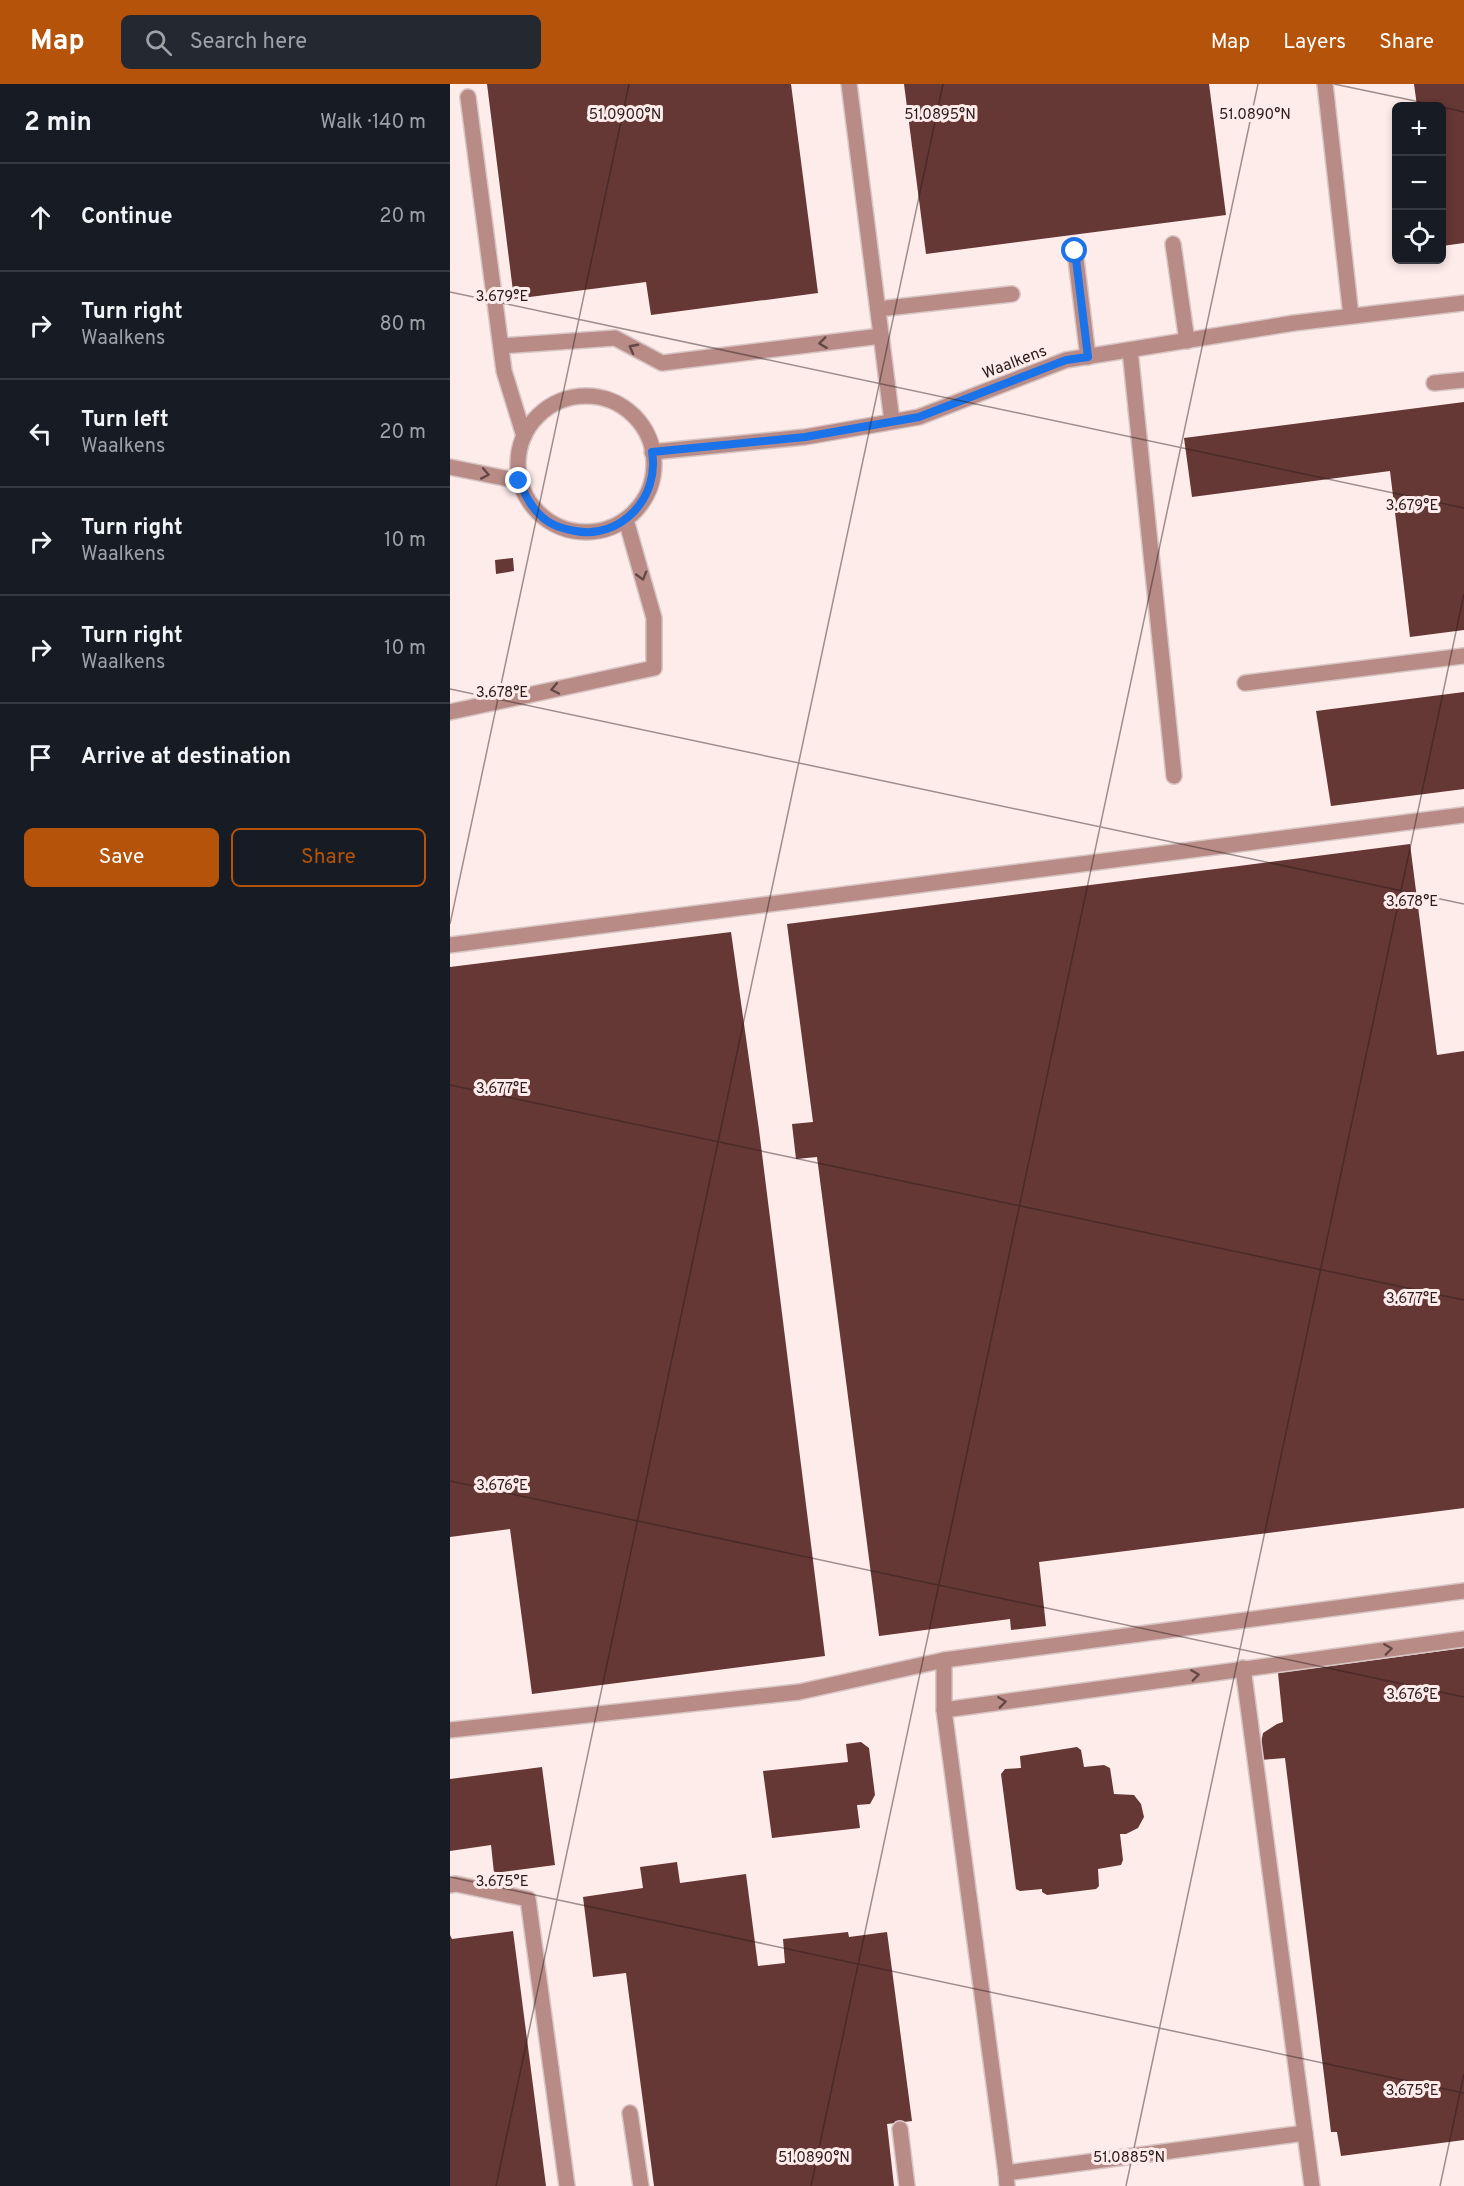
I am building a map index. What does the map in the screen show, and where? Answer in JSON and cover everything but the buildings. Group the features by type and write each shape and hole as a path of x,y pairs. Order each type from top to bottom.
{"street":[{"path":"849,84 892,421"},
{"path":"1325,84 1351,316"},
{"path":"468,97 504,371 524,436"},
{"path":"1173,244 1187,340"},
{"path":"1075,251 1088,357"},
{"path":"878,309 1012,294"},
{"name":"Waalkens","path":"652,452 805,437 919,417 1066,360 1294,323 1464,303"},
{"path":"501,346 615,338 662,363 881,336"},
{"path":"1130,350 1174,776"},
{"path":"1434,384 1464,380"},
{"path":"577,396 600,397 621,405 638,420 650,440 652,452 654,462 651,484 641,504 626,520 606,530 584,533 562,529 543,518 535,510 519,481 518,458 524,436 537,417 555,403 577,396"},
{"path":"450,467 519,481"},
{"path":"450,712 654,668 654,618 626,520"},
{"path":"1245,683 1464,656"},
{"path":"450,945 1464,814"},
{"path":"450,1730 799,1692 944,1660 1464,1592"},
{"path":"944,1710 1464,1639"},
{"path":"944,1660 944,1710 1007,2179 1305,2133"},
{"path":"1243,1668 1312,2186"},
{"path":"450,1885 456,1884 528,1899 567,2186"},
{"path":"630,2113 641,2186"},
{"path":"900,2129 907,2186"}],"route":[{"path":"519,481 528,501 543,518 562,529 584,533 606,530 626,520 641,504 651,484 654,462 652,452 805,437 919,417 1066,360 1088,357 1075,251"}]}
